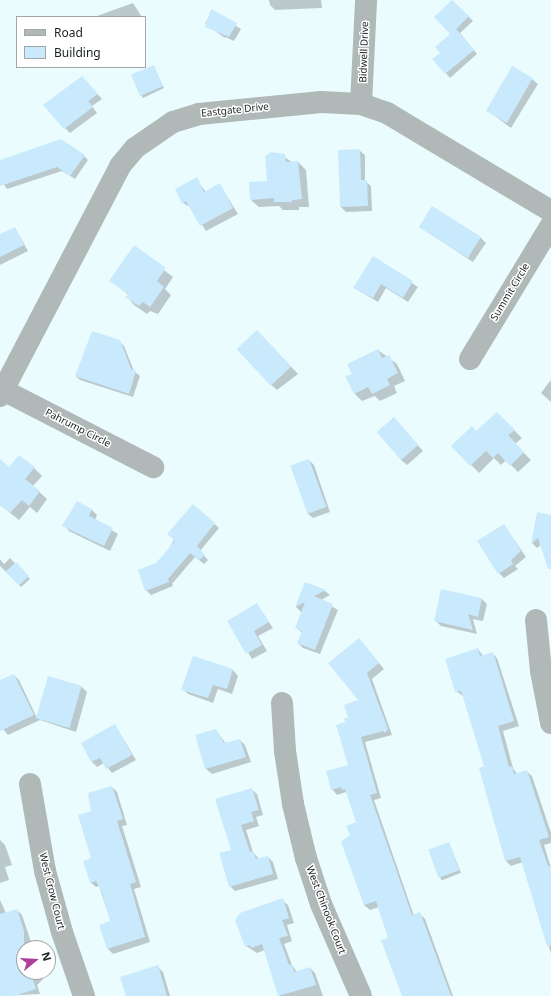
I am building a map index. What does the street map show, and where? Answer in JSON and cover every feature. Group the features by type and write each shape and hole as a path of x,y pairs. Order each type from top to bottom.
{"street":[{"name":"Bidwell Drive","path":"361,104 366,0"},
{"name":"Eastgate Drive","path":"2,393 111,180 135,148 152,134 173,122 199,114 321,102 361,104 387,113 551,211"},
{"name":"Summit Circle","path":"470,359 551,224"},
{"name":"Pahrump Circle","path":"2,393 153,467"},
{"path":"536,620 541,670 551,723"},
{"name":"West Chinook Court","path":"282,703 285,751 293,804 306,858 321,904 361,996"},
{"name":"West Crow Court","path":"30,784 45,871 62,932 84,996"}],"building":[{"path":"452,0 469,16 456,29 474,50 445,74 432,59 440,53 435,47 450,34 434,17"},
{"path":"211,9 237,23 229,37 205,27"},
{"path":"154,65 163,86 140,96 131,75"},
{"path":"512,66 533,78 507,123 486,111"},
{"path":"82,76 98,94 88,101 93,107 64,129 43,105"},
{"path":"61,139 85,155 70,176 57,167 0,186 0,160"},
{"path":"360,149 361,180 367,180 368,206 340,207 338,150"},
{"path":"271,152 285,154 286,162 298,161 302,199 292,200 292,202 274,202 274,198 250,200 249,182 267,181 265,156"},
{"path":"197,177 204,192 220,183 233,208 200,226 186,201 182,204 175,189"},
{"path":"432,206 481,237 468,258 419,227"},
{"path":"15,227 24,245 0,257 0,234"},
{"path":"134,245 166,268 157,281 164,287 150,307 143,302 139,306 125,297 129,294 109,281"},
{"path":"373,256 413,281 403,298 381,284 373,298 353,288"},
{"path":"257,330 291,367 271,386 237,349"},
{"path":"92,331 120,340 131,369 136,371 129,394 75,376"},
{"path":"378,349 382,358 389,355 398,373 387,379 390,385 372,394 368,387 354,394 345,376 352,374 347,364"},
{"path":"497,412 515,430 508,435 524,452 510,466 498,453 493,458 486,451 470,466 451,446 472,426 476,431"},
{"path":"394,417 418,445 401,460 377,432"},
{"path":"19,455 35,467 25,479 40,491 29,506 22,500 10,513 0,505 0,459 9,467"},
{"path":"309,459 326,507 308,514 290,466"},
{"path":"77,501 92,509 89,516 113,528 104,546 62,526"},
{"path":"193,504 215,523 197,546 205,555 199,560 190,553 168,579 169,582 145,591 138,570 156,563 175,541 167,534"},
{"path":"537,512 551,515 551,569 548,569 538,538 531,544"},
{"path":"504,524 521,551 511,560 513,564 498,574 477,541"},
{"path":"16,562 29,576 19,585 6,572"},
{"path":"305,582 326,590 314,596 333,604 315,650 297,643 302,631 295,628 305,602 295,607"},
{"path":"441,589 482,598 478,617 468,614 473,630 434,621"},
{"path":"257,603 269,622 254,631 262,645 246,654 227,621"},
{"path":"359,638 379,663 367,673 388,729 385,733 383,731 361,737 377,793 370,795 412,915 420,912 451,996 402,996 381,940 388,938 376,901 364,905 341,842 350,835 346,826 356,822 345,789 342,790 341,787 331,790 326,771 348,765 336,725 345,722 344,719 348,717 344,705 358,700 328,663"},
{"path":"478,648 480,656 493,652 514,721 498,726 509,767 512,766 514,774 527,770 549,837 539,840 548,866 551,866 551,946 547,946 520,857 505,861 479,768 484,766 461,691 455,692 445,659"},
{"path":"193,656 233,669 227,689 213,685 208,698 181,690"},
{"path":"14,674 34,715 0,731 0,680"},
{"path":"48,676 82,686 70,728 36,718"},
{"path":"115,724 132,755 106,769 100,758 91,762 81,743"},
{"path":"216,729 224,743 240,739 246,757 205,769 195,735"},
{"path":"112,786 123,819 117,821 136,882 130,884 145,937 107,949 99,925 110,921 102,893 96,881 90,883 83,861 91,858 78,815 91,811 88,793"},
{"path":"252,788 259,810 251,812 254,821 241,825 250,852 253,851 256,859 268,856 273,874 229,887 219,853 231,850 215,799"},
{"path":"449,842 459,870 439,878 428,850"},
{"path":"283,898 289,918 282,920 288,936 279,938 289,965 292,964 294,972 310,967 316,985 278,996 262,944 251,948 250,945 245,947 235,920 240,913"},
{"path":"17,909 24,931 24,940 16,940 16,980 33,980 36,989 14,996 0,996 0,914"},
{"path":"158,965 167,996 126,996 120,977"}]}
